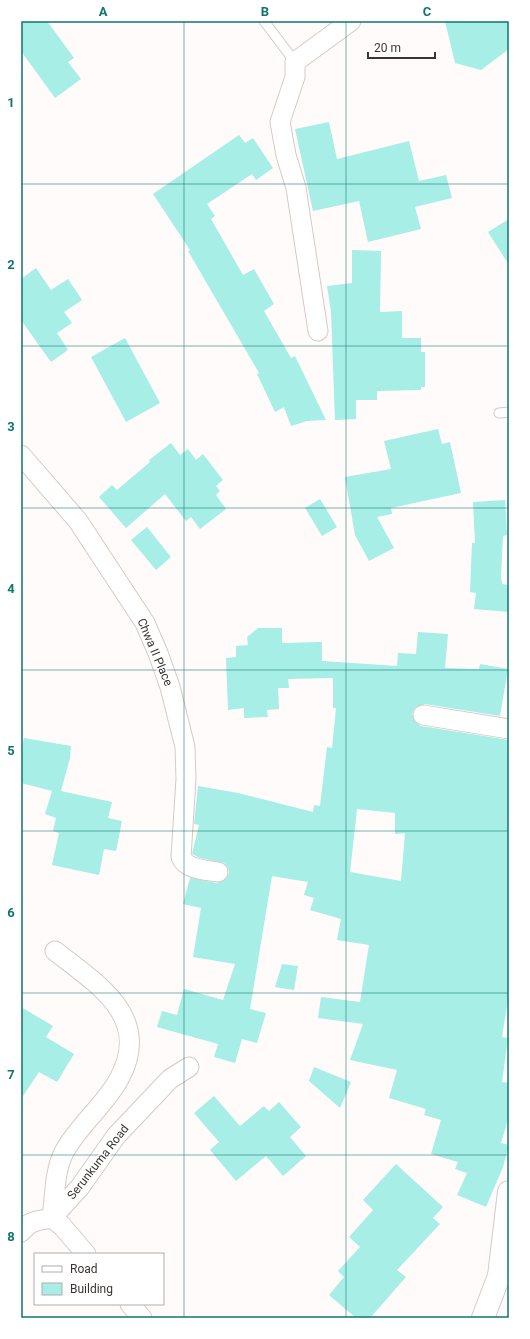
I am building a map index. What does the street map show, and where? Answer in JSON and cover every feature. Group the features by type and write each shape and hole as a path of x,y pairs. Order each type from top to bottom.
{"street":[{"path":"318,331 296,188 286,155 280,122 294,83 295,62 351,21"},
{"name":"Chwa II Place","path":"21,455 78,521 145,623 170,687 184,747 186,779 181,856 183,862 188,866 218,872"},
{"path":"423,715 509,729"},
{"path":"52,1218 58,1170 64,1152 119,1079 130,1050 128,1029 119,1008 106,992 55,951"},
{"name":"Serunkuma Road","path":"52,1218 80,1187 116,1136 170,1079 189,1067"},
{"path":"482,1318 499,1276 509,1192"},
{"path":"21,1232 29,1224 36,1220 52,1218 62,1226 85,1253"},
{"path":"131,1305 142,1318"}],"lane":[{"path":"264,21 295,62"},
{"path":"499,412 509,412"}],"building":[{"path":"21,21 47,21 74,58 68,62 81,79 55,98 21,51"},
{"path":"445,21 509,21 509,49 481,70 455,63"},
{"path":"329,122 337,159 409,141 419,181 446,175 452,198 415,207 421,229 368,242 359,201 313,211 295,129"},
{"path":"239,135 245,143 253,138 273,168 256,180 252,174 207,204 215,216 211,219 243,275 254,269 274,304 264,311 291,358 295,356 326,420 307,421 291,426 284,407 275,412 257,374 259,373 188,251 190,250 153,194"},
{"path":"509,219 509,265 488,232"},
{"path":"352,250 381,251 380,312 402,311 402,338 421,338 421,352 425,352 425,387 421,387 421,390 377,391 377,400 356,400 356,419 335,420 331,312 327,286 352,283"},
{"path":"36,268 51,290 68,279 82,300 64,312 72,323 57,333 68,350 51,362 21,320 21,279"},
{"path":"125,338 160,403 126,422 91,357"},
{"path":"438,429 442,444 450,442 461,493 391,508 392,514 377,517 394,548 369,561 355,535 345,477 391,469 384,441"},
{"path":"171,443 180,455 188,449 196,460 203,454 223,480 216,486 220,491 216,495 226,509 200,529 191,517 186,521 165,494 126,528 99,497 112,485 117,490 150,462 149,460"},
{"path":"320,499 337,527 322,536 305,508"},
{"path":"505,500 507,535 503,536 501,577 502,584 509,585 509,612 474,609 476,593 470,592 472,543 475,543 473,502"},
{"path":"147,527 171,557 156,570 131,540"},
{"path":"258,628 282,628 282,643 322,642 322,661 397,666 398,653 416,654 418,632 448,634 445,668 479,669 480,664 508,669 500,716 425,704 415,708 412,714 416,723 421,726 509,740 509,993 502,1037 508,1038 502,1082 509,1083 509,1116 501,1143 509,1145 503,1167 486,1207 457,1195 467,1173 455,1169 458,1162 431,1154 441,1120 424,1115 426,1109 389,1098 397,1070 350,1060 363,1024 318,1018 321,997 360,1002 369,945 337,940 341,919 310,910 314,898 304,895 308,882 272,876 250,1009 266,1013 257,1043 242,1039 235,1063 214,1057 218,1044 157,1027 162,1011 177,1015 184,989 223,1000 235,964 193,957 201,908 183,904 190,878 217,883 226,879 229,873 228,868 224,863 200,858 192,854 199,825 194,824 198,786 238,793 313,812 314,805 320,806 327,747 332,748 336,708 333,708 333,678 288,679 289,688 278,688 279,709 267,710 268,717 244,718 244,708 228,710 226,658 236,657 236,646 248,645 247,637","holes":["357,809 395,813 395,834 405,833 401,881 350,872"]},
{"path":"24,738 71,746 70,758 61,791 112,802 108,818 122,821 116,851 104,849 99,875 52,865 59,833 53,831 56,818 45,814 52,791 21,783 21,752"},
{"path":"282,964 298,966 294,990 275,987"},
{"path":"21,1007 53,1026 46,1037 74,1054 57,1082 39,1072 21,1099"},
{"path":"314,1067 351,1082 340,1108 309,1081"},
{"path":"214,1096 240,1126 264,1106 269,1111 279,1102 301,1127 290,1137 306,1156 283,1176 266,1156 236,1181 210,1150 219,1142 194,1113"},
{"path":"396,1164 443,1207 433,1218 440,1224 397,1270 406,1277 370,1318 356,1318 329,1295 344,1277 338,1271 360,1247 349,1237 373,1210 363,1200"}]}
